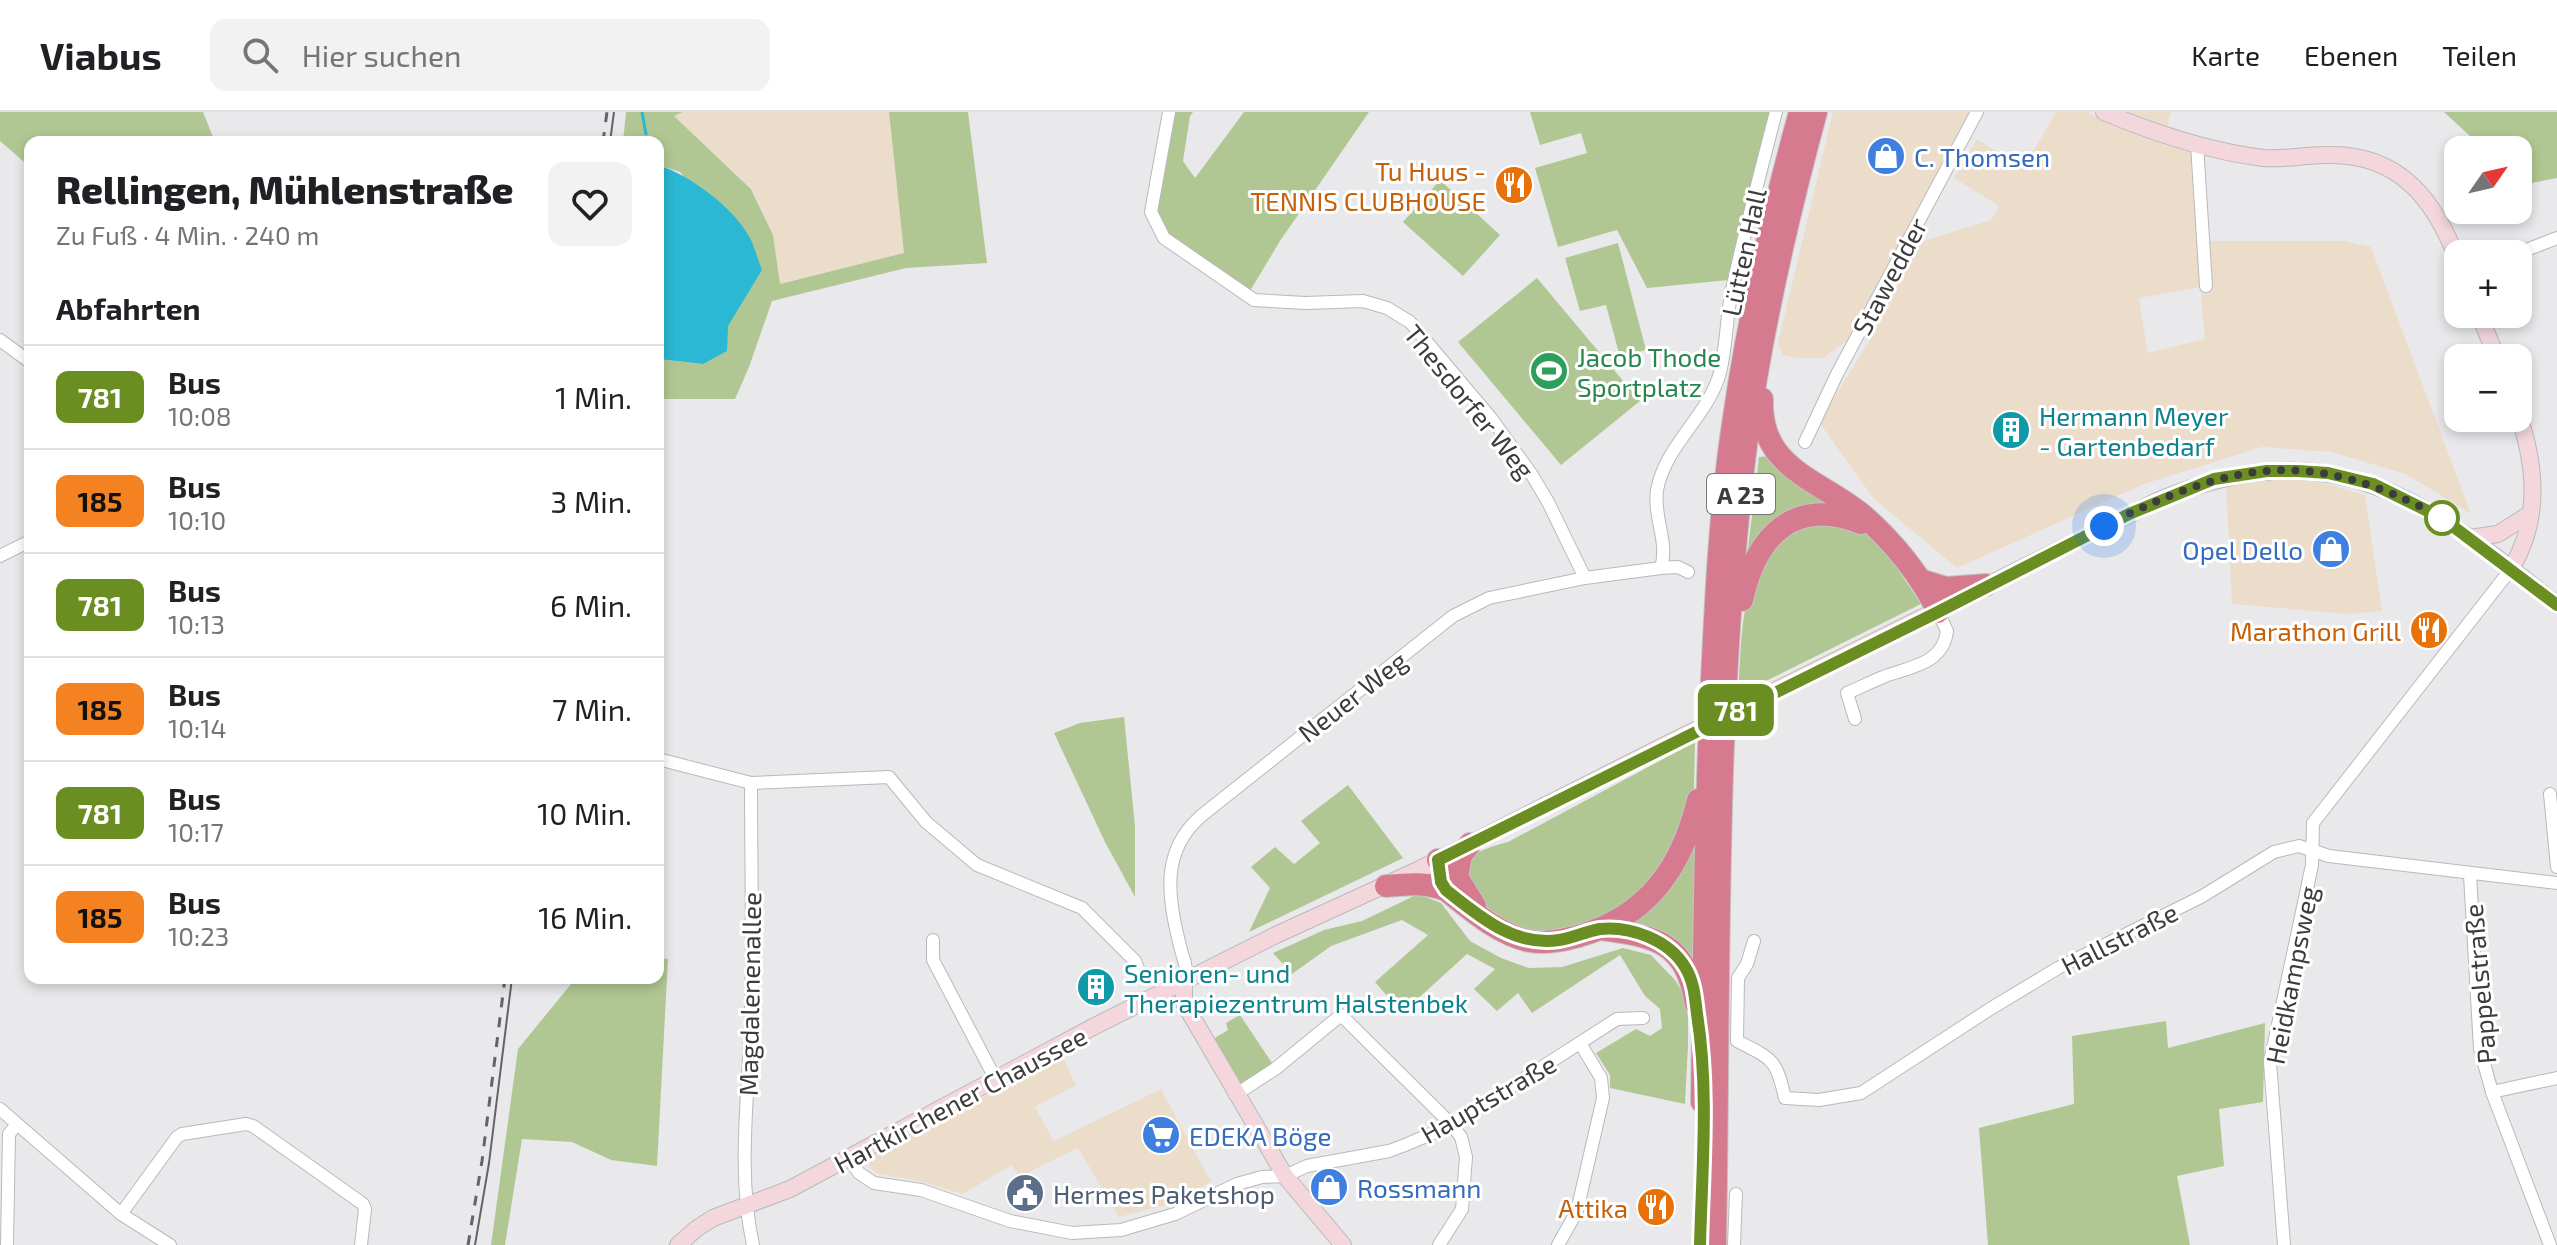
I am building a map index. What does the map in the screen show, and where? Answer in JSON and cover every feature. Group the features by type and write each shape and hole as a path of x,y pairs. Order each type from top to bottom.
{"highway":[{"name":"A 23","path":"1700,1245 1708,760 1716,600 1732,434 1754,299 1800,112"},
{"name":"A 23","path":"1715,1245 1727,680 1740,496 1768,310 1785,229 1816,112"},
{"path":"1768,310 1769,352 1762,412 1772,445 1791,468 1851,506 1881,533 1920,580 1938,612"},
{"path":"1727,680 1748,573 1758,551 1771,535 1793,520 1829,513 1841,515 1881,533"},
{"path":"1920,580 1946,588 1986,585"},
{"path":"1438,860 1441,882 1452,884 1482,916 1506,933 1532,941 1558,941 1601,929 1642,903 1659,886 1677,860 1691,830 1708,760"},
{"path":"1452,884 1461,855 1470,844"},
{"path":"1386,886 1452,884"},
{"path":"1601,929 1654,938 1680,959 1694,991 1703,1054"}],"main road":[{"path":"2104,112 2146,130 2264,158 2349,156 2379,165 2405,180 2433,207 2448,240"},
{"path":"2511,569 2525,538 2534,491 2523,432"},
{"name":"Hartkirchener Chaussee","path":"678,1245 706,1222 748,1210 850,1159 995,1078 1276,935 1386,886 2159,500 2214,479 2267,471 2328,473 2373,484 2442,518 2557,605"},
{"path":"2470,538 2498,534 2531,513"},
{"path":"1184,982 1184,1003 1235,1095 1285,1176 1343,1245"}],"street":[{"name":"Thesdorfer Weg","path":"1169,112 1151,212 1164,238 1254,300 1305,303 1363,301 1387,308 1410,322 1491,418 1532,475 1585,578"},
{"name":"Lütten Hall","path":"1661,568 1665,555 1657,491 1678,442 1719,378 1732,290 1776,112"},
{"name":"Stawedder","path":"1805,442 1837,374 1977,112"},
{"path":"2197,144 2206,286"},
{"path":"2532,249 2555,242"},
{"path":"0,340 24,358"},
{"path":"0,556 24,544"},
{"name":"Neuer Weg","path":"1184,982 1187,965 1169,885 1177,847 1182,834 1192,824 1460,611 1489,598 1585,578 1678,567 1688,572"},
{"path":"2511,569 2398,717 2316,816 2311,848 2319,854 2470,875 2557,883"},
{"path":"1855,719 1847,693 1909,670 1930,660 1941,650 1947,631 1938,612"},
{"path":"664,761 751,783 889,777 926,822 977,865 1082,908 1129,953 1140,974"},
{"name":"Magdalenenallee","path":"751,783 751,1009 745,1167 753,1245"},
{"path":"2550,794 2557,867"},
{"name":"Hallstraße","path":"1754,941 1747,964 1738,978 1737,1041 1771,1059 1779,1071 1785,1098 1819,1100 1861,1093 2058,968 2201,897 2274,852 2295,846 2311,848"},
{"name":"Heidkampsweg","path":"2284,1245 2270,1062 2312,865 2311,848"},
{"name":"Pappelstraße","path":"2470,875 2480,1049 2492,1092 2550,1245"},
{"path":"933,940 933,960 995,1078"},
{"path":"1235,1095 1275,1069 1341,1015 1461,1137 1466,1157 1462,1209 1439,1245"},
{"name":"Hauptstraße","path":"850,1159 859,1173 874,1183 921,1190 1071,1239 1143,1226 1237,1184 1262,1177 1285,1176 1307,1166 1389,1151 1452,1125 1617,1019 1643,1018"},
{"name":"Hauptstraße","path":"1558,1245 1578,1208 1603,1098 1601,1078 1580,1043"},
{"name":"Pappelstraße","path":"2492,1092 2557,1078"},
{"path":"0,1109 121,1214 170,1245"},
{"path":"7,1245 9,1134 17,1124"},
{"path":"121,1214 177,1137 246,1124 363,1204 361,1245"},
{"path":"1734,1245 1736,1194"}],"shaded area":[{"path":"683,112 889,112 904,253 779,284 773,235 752,189 673,115"},
{"path":"1833,112 1969,112 1847,341 1823,358 1796,358 1782,355 1778,343"},
{"path":"2056,112 2088,112 2116,127 2170,146 2202,149 2209,241 2345,241 2371,247 2471,514 2406,474 2331,452 2262,447 2144,484 1957,568 1873,498 1819,422 1868,343 1920,242 1991,220 1999,206 1954,178 1977,139 2023,169","holes":["2200,287 2205,339 2148,353 2139,298"]},
{"path":"2129,112 2171,112 2167,126"},
{"path":"2271,478 2320,482 2365,495 2382,611 2348,614 2232,604 2226,484"},
{"path":"1062,1056 1076,1085 1035,1107 1054,1141 1161,1089 1211,1182 1166,1205 1119,1217 1078,1148 1019,1177 1012,1165 963,1194 876,1173 871,1169 869,1163 872,1157 892,1145"}],"green space":[{"path":"0,112 203,112 213,136 24,136 24,162 0,141"},
{"path":"626,112 683,112 674,116 751,189 773,235 780,284 904,253 889,112 968,112 987,263 906,268 772,301 735,399 664,399 664,360 703,364 762,270 680,172 664,167 664,136 624,136"},
{"path":"1175,112 1193,112 1183,161 1195,178 1244,112 1369,112 1280,241 1250,291 1169,236 1157,211"},
{"path":"1530,112 1773,112 1729,280 1647,288 1617,230 1558,247 1535,168 1587,153 1581,133 1540,145"},
{"path":"2444,112 2557,112 2557,178 2532,183 2532,136 2470,136"},
{"path":"1440,180 1500,235 1463,276 1403,222"},
{"path":"1618,243 1646,350 1620,357 1606,305 1580,311 1565,258"},
{"name":"Jacob Thode Sportplatz","path":"1537,278 1640,401 1561,465 1458,342"},
{"path":"1771,456 1851,510 1825,508 1746,565 1759,457"},
{"path":"1802,522 1858,527 1880,543 1921,604 1738,695 1742,629 1752,580 1766,555"},
{"path":"1124,717 1135,826 1135,897 1105,842 1054,733 1080,723"},
{"path":"1695,742 1690,813 1648,890 1590,926 1529,934 1493,917 1472,890 1465,864 1474,855 1508,842"},
{"path":"1348,785 1403,858 1249,932 1270,888 1251,867 1275,847 1294,864 1320,843 1301,821"},
{"path":"1696,841 1694,966 1621,926"},
{"path":"1418,894 1441,903 1470,941 1501,958 1529,968 1562,967 1623,948 1651,955 1683,993 1688,1016 1685,1104 1610,1088 1610,1075 1596,1053 1636,1029 1650,1036 1662,1028 1660,1009 1645,996 1620,955 1532,1013 1518,993 1497,1011 1474,989 1495,969 1467,954 1402,1013 1375,982 1428,935 1402,920 1331,946 1292,974 1273,953 1324,930 1362,921"},
{"path":"664,959 668,959 657,1166 611,1160 572,1142 522,1139 505,1245 491,1245 518,1049 571,984 664,984"},
{"path":"1240,1015 1272,1063 1240,1086 1213,1039 1228,1030 1226,1023"},
{"path":"2166,1021 2168,1048 2265,1023 2263,1102 2219,1109 2224,1166 2177,1176 2190,1245 1988,1245 1979,1128 2074,1104 2072,1036"}],"water":[{"path":"664,167 698,185 735,217 751,240 762,270 728,326 727,351 703,364 664,360"}],"waterway":[{"path":"642,112 646,134"}],"tram line":[{"path":"611,136 614,112"},
{"path":"475,1245 489,1163 511,984"}],"railway":[{"path":"604,136 607,112"},
{"path":"468,1245 504,984"}],"bus line":[{"name":"781","path":"1700,1245 1703,1054 1694,991 1680,959 1654,938 1637,933 1601,929 1545,942 1506,933 1446,890 1441,882 1438,860 2129,514 2214,479 2267,471 2298,471 2328,473 2373,484 2442,518 2557,605"}],"place":[{"name":"C. Thomsen","path":"1886,156"},
{"name":"Tu Huus - TENNIS CLUBHOUSE","path":"1514,185"},
{"name":"Jacob Thode Sportplatz","path":"1549,371"},
{"name":"Hermann Meyer - Gartenbedarf","path":"2011,430"},
{"name":"Opel Dello","path":"2331,549"},
{"name":"Marathon Grill","path":"2429,630"},
{"name":"Senioren- und Therapiezentrum Halstenbek","path":"1096,987"},
{"name":"EDEKA Böge","path":"1161,1135"},
{"name":"Rossmann","path":"1329,1187"},
{"name":"Hermes Paketshop","path":"1025,1193"},
{"name":"Attika","path":"1656,1207"}],"route":[{"path":"2104,526 2196,485 2214,479 2267,471 2328,473 2373,484 2442,518"}]}
